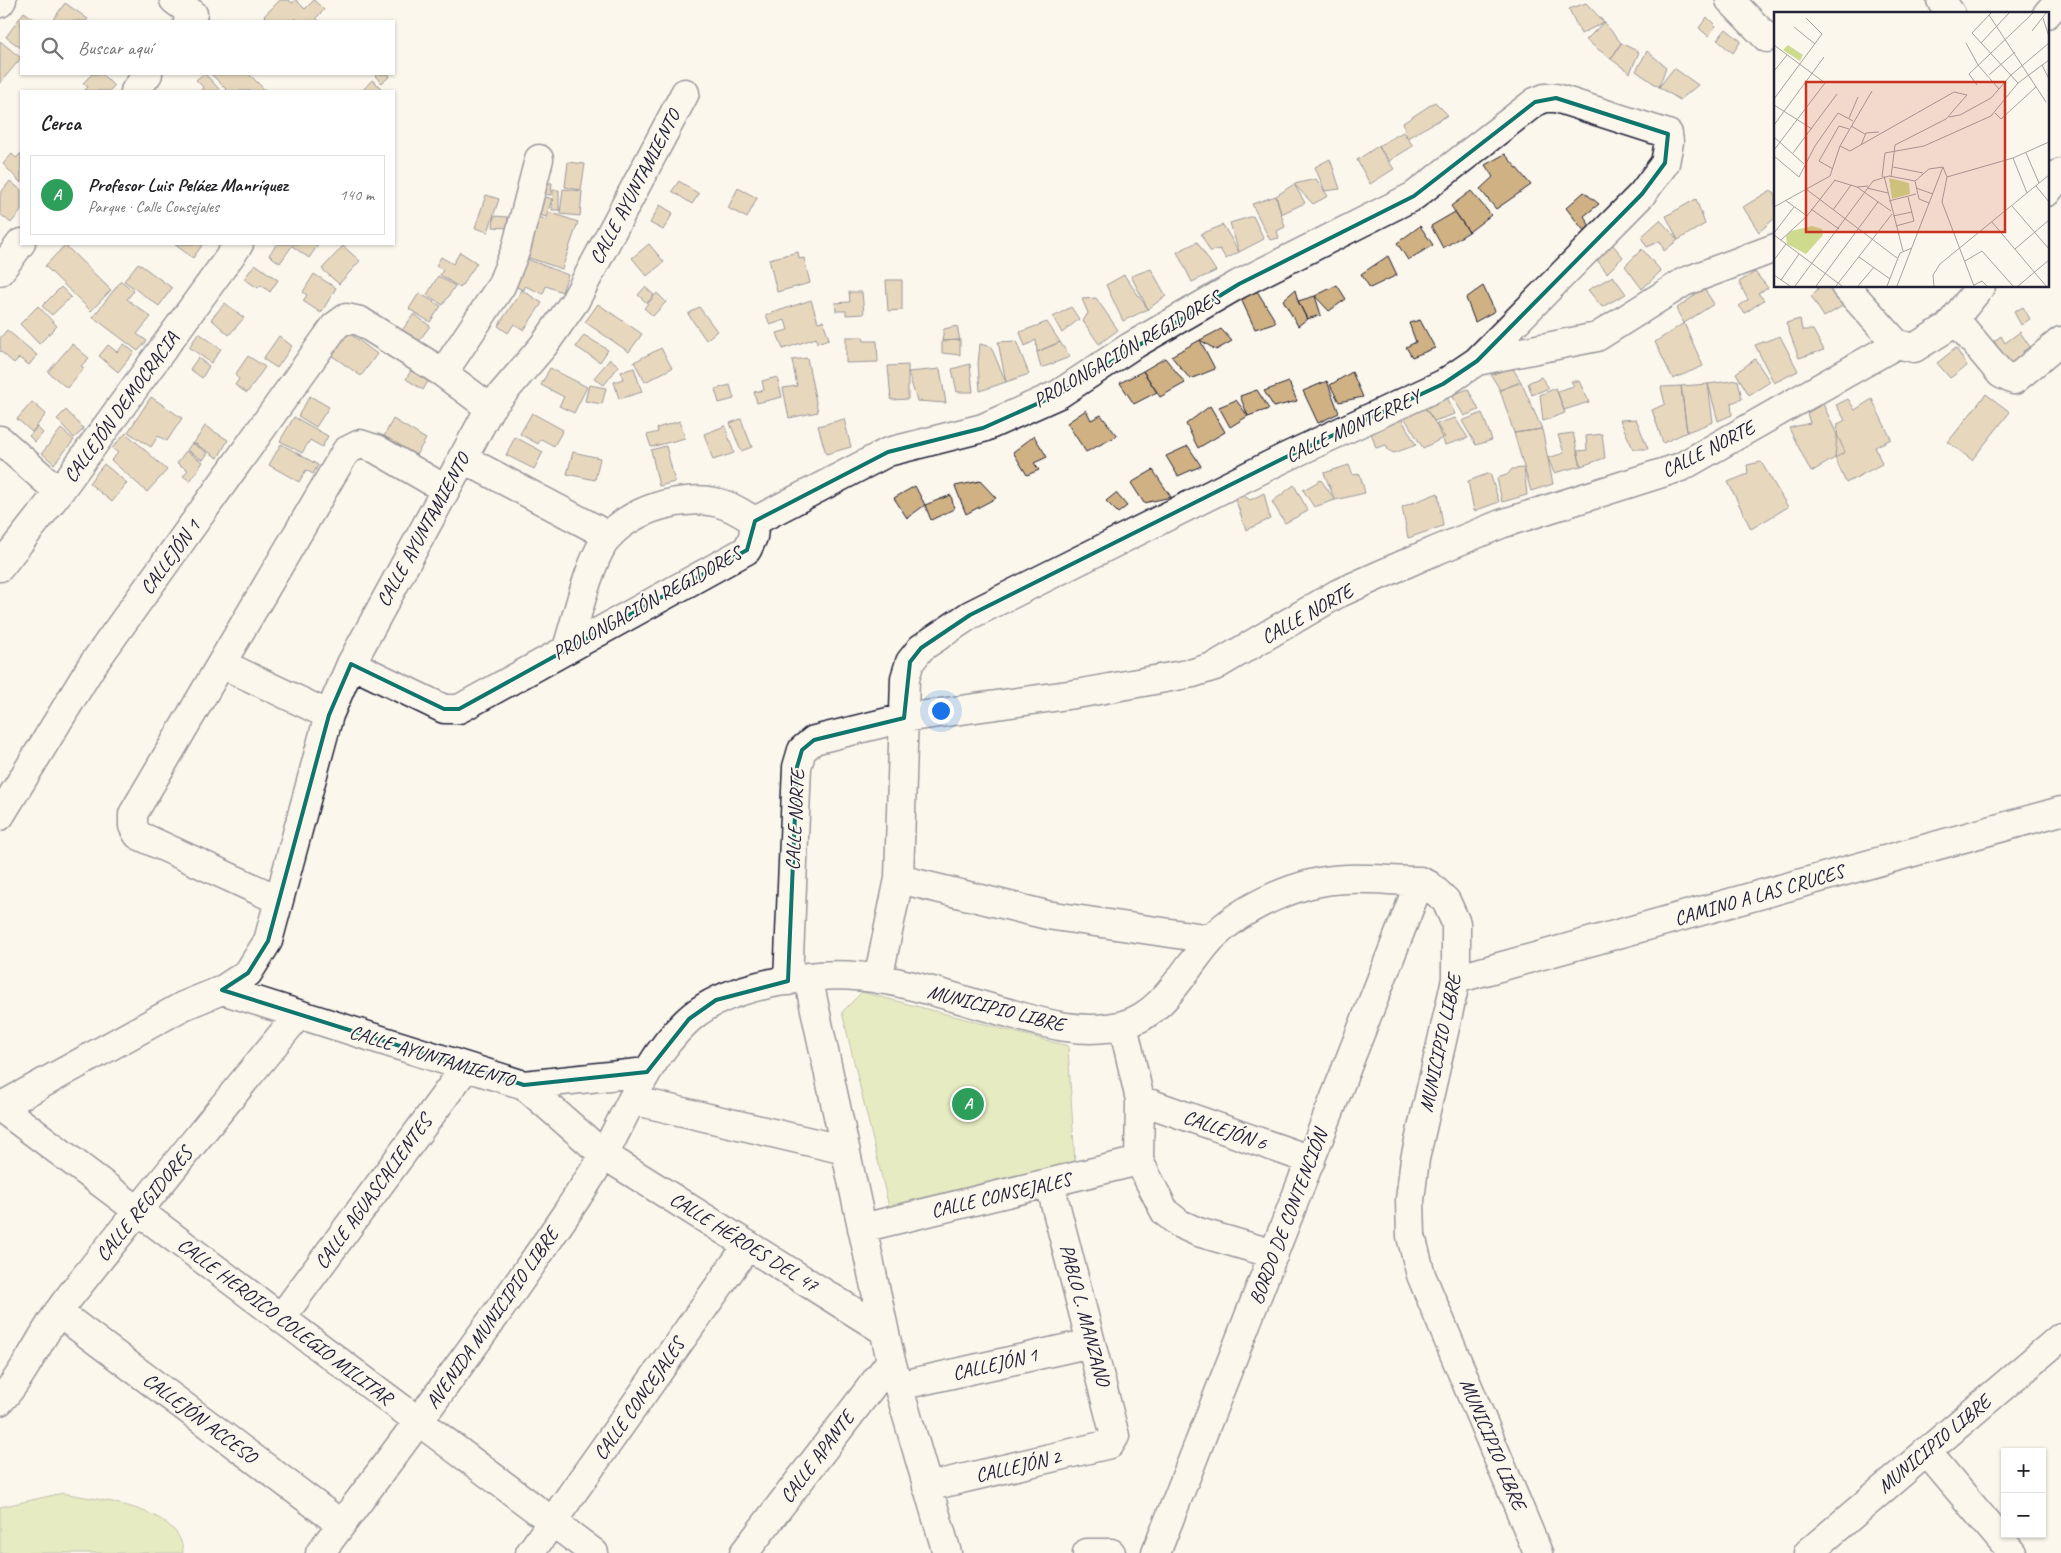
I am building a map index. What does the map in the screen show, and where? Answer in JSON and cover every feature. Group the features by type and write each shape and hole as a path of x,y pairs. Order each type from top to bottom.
{"street":[{"path":"1730,0 1767,38"},
{"path":"1940,0 1949,12"},
{"path":"2048,13 2059,0"},
{"path":"136,90 147,75"},
{"name":"CALLE AYUNTAMIENTO","path":"0,1107 183,1006 222,990 248,973 268,941 330,715 350,664 490,408 544,345 575,301 685,93"},
{"name":"PROLONGACIÓN REGIDORES","path":"350,664 444,709 459,709 747,550 753,537 755,521 888,452 983,428 1059,394 1130,347 1239,284 1414,196 1535,102 1545,98 1556,98"},
{"name":"CALLE MONTERREY","path":"878,979 899,879 905,678 910,662 921,648 970,615 1284,458 1443,384 1477,361 1642,194 1666,163 1668,134 1556,98"},
{"path":"490,408 442,373 500,286 516,249 540,158"},
{"path":"2048,191 2061,173"},
{"path":"0,271 20,244"},
{"name":"CALLEJÓN DEMOCRACIA","path":"0,567 59,492 238,245"},
{"path":"1477,361 1597,337 1684,282 1774,248"},
{"path":"1847,288 1896,344 1914,348 1948,327 1979,288"},
{"name":"CALLEJÓN 1","path":"0,816 91,667 335,326 346,318 360,321 442,373"},
{"path":"1955,319 2001,374 2014,380 2061,342"},
{"name":"CALLE NORTE","path":"947,1553 894,1374 845,1150 798,979 796,767 802,750 814,740 904,718 1082,693 1193,673 1215,666 1337,594 1424,555 1501,524 1681,467 1896,344"},
{"path":"0,440 59,492"},
{"path":"279,900 138,835 133,826 133,814 346,451 360,444 376,449 445,489"},
{"path":"462,458 609,536"},
{"path":"567,648 595,562 609,536 620,524 666,503 698,500 725,505 755,521"},
{"path":"222,664 330,715"},
{"name":"CAMINO A LAS CRUCES","path":"1456,979 2061,811"},
{"path":"899,879 1047,915 1211,939"},
{"name":"MUNICIPIO LIBRE","path":"647,1072 669,1041 689,1019 716,1000 754,988 798,979 858,976 900,983 1051,1025 1084,1029 1123,1025 1144,1016 1166,996 1211,939 1244,912 1269,898 1306,887 1344,879 1420,881 1429,885 1446,901 1456,923 1456,979 1415,1159 1410,1200 1411,1236 1421,1275 1538,1553"},
{"name":"BORDO DE CONTENCIÓN","path":"1156,1553 1420,881"},
{"name":"CALLE AYUNTAMIENTO","path":"222,990 524,1085 647,1072"},
{"name":"CALLE REGIDORES","path":"3,1391 58,1312 137,1210 299,1014"},
{"path":"1123,1025 1140,1100 1139,1162 1165,1212 1180,1224 1198,1232 1274,1254"},
{"name":"CALLE AGUASCALIENTES","path":"281,1318 466,1066"},
{"name":"AVENIDA MUNICIPIO LIBRE","path":"320,1553 419,1421 567,1212 604,1154 647,1072"},
{"name":"CALLE HÉROES DEL 47","path":"524,1085 604,1154 883,1330"},
{"path":"632,1100 845,1150"},
{"name":"CALLEJÓN 6","path":"1140,1100 1311,1160"},
{"name":"CALLE HEROICO COLEGIO MILITAR","path":"0,1107 594,1553"},
{"name":"CALLE CONSEJALES","path":"862,1228 1139,1162"},
{"name":"PABLO L. MANZANO","path":"1050,1184 1114,1426 1115,1436 1110,1444"},
{"name":"CALLE CONCEJALES","path":"530,1553 748,1245"},
{"name":"CALLEJÓN ACCESO","path":"58,1312 341,1524"},
{"name":"MUNICIPIO LIBRE","path":"1808,1553 2061,1337"},
{"name":"CALLEJÓN 1","path":"894,1374 1091,1342"},
{"name":"CALLE APANTE","path":"744,1553 894,1374"},
{"name":"CALLEJÓN 2","path":"927,1487 1110,1444"},
{"path":"1926,1451 2012,1553"}],"highlighted area":[{"path":"1556,98 1668,134 1665,163 1642,194 1477,361 1443,384 1284,458 970,615 921,648 910,662 904,718 814,740 802,750 797,767 788,981 716,1000 689,1019 647,1072 524,1085 222,990 248,973 268,941 329,715 351,664 444,709 459,709 747,550 755,521 888,452 983,428 1059,394 1239,284 1414,196 1535,102"}],"green space":[{"path":"862,992 1068,1046 1075,1163 889,1207 842,1012"},
{"path":"63,1493 136,1508 154,1516 169,1525 179,1538 183,1553 0,1553 0,1507"}],"building":[{"path":"280,0 289,0 292,3 296,0 305,9 314,0 324,10 316,18 318,20 297,20 295,18 293,20 268,20 264,16"},
{"path":"65,3 88,19 87,20 53,20"},
{"path":"1586,3 1604,22 1581,34 1569,9"},
{"path":"24,12 36,20 20,20 20,47 6,37"},
{"path":"1707,17 1716,26 1708,36 1699,28"},
{"path":"1604,22 1621,43 1611,59 1586,40"},
{"path":"1726,29 1741,41 1733,53 1717,40"},
{"path":"0,41 20,59 0,83"},
{"path":"1621,43 1639,52 1630,73 1611,59"},
{"path":"1647,51 1666,67 1659,87 1636,71"},
{"path":"1674,68 1698,85 1680,100 1659,87"},
{"path":"91,75 103,75 114,86 110,90 85,90 88,87 83,83"},
{"path":"202,75 206,75 220,90 202,90 204,88 196,80"},
{"path":"212,75 250,75 265,90 227,90"},
{"path":"390,75 390,76 382,83 375,76"},
{"path":"372,80 381,88 380,90 363,90"},
{"path":"1435,102 1448,115 1407,138 1403,123"},
{"path":"1403,132 1413,146 1389,161 1378,146"},
{"path":"1378,146 1394,169 1370,184 1357,160"},
{"path":"12,154 16,158 20,154 20,182 3,164"},
{"path":"1505,154 1531,185 1496,209 1480,189 1493,177 1485,165"},
{"path":"1330,159 1340,189 1325,191 1315,167"},
{"path":"568,162 585,164 581,190 565,187"},
{"path":"1316,179 1328,196 1313,204 1294,184"},
{"path":"10,181 20,189 20,212 11,223 0,214 0,194"},
{"path":"679,181 699,194 692,204 672,191"},
{"path":"540,183 552,183 551,195 539,194"},
{"path":"1294,184 1305,203 1281,214 1276,196"},
{"path":"738,188 757,198 747,218 728,208"},
{"path":"563,189 582,191 580,216 560,214"},
{"path":"553,190 559,190 559,210 552,210"},
{"path":"1771,190 1774,193 1774,219 1759,232 1743,207"},
{"path":"1471,191 1491,215 1469,232 1451,206"},
{"path":"1584,192 1599,204 1584,216 1591,228 1585,232 1566,208"},
{"path":"486,195 499,199 488,232 475,228"},
{"path":"540,195 552,199 546,217 533,213"},
{"path":"1276,196 1285,227 1277,231 1279,238 1270,240 1252,204"},
{"path":"1696,199 1705,224 1678,240 1666,216"},
{"path":"660,205 673,213 663,230 650,223"},
{"path":"549,212 578,222 562,269 523,256 537,216 546,220"},
{"path":"1455,212 1469,232 1443,248 1431,226"},
{"path":"494,216 508,217 507,228 493,227"},
{"path":"1253,216 1264,239 1239,252 1230,223"},
{"path":"1660,220 1678,240 1664,251 1660,241 1647,247 1641,237"},
{"path":"1223,225 1239,252 1226,259 1220,249 1210,251 1201,234"},
{"path":"1420,226 1433,245 1408,260 1397,243"},
{"path":"1197,242 1216,271 1192,282 1177,252"},
{"path":"649,244 664,262 647,276 632,258"},
{"path":"1612,244 1623,257 1607,273 1594,256"},
{"path":"65,245 111,290 91,311 45,266"},
{"path":"175,245 202,245 193,258"},
{"path":"276,245 318,245 309,258 292,246 280,263 269,255"},
{"path":"343,246 360,261 339,284 322,269"},
{"path":"1642,249 1661,271 1642,289 1625,266"},
{"path":"460,252 477,263 460,288 440,275 443,270 436,266 441,257 453,264"},
{"path":"798,252 799,259 804,258 810,283 777,292 769,259"},
{"path":"1388,256 1397,275 1370,288 1361,274"},
{"path":"527,259 568,275 562,292 546,286 543,294 525,286 524,290 516,287"},
{"path":"138,263 172,288 159,306 124,281"},
{"path":"255,264 278,280 270,292 261,285 258,288 244,279"},
{"path":"1151,269 1166,296 1148,309 1131,276"},
{"path":"1755,272 1768,288 1758,293 1764,300 1745,313 1739,306 1748,300 1739,282"},
{"path":"314,274 336,288 321,313 303,301 307,295 303,292"},
{"path":"1124,275 1148,309 1123,321 1106,285"},
{"path":"438,276 455,286 443,305 427,295"},
{"path":"1613,276 1626,294 1602,307 1588,290"},
{"path":"886,280 902,280 902,310 888,311"},
{"path":"121,281 134,291 127,299 151,317 137,334 147,341 138,351 93,317"},
{"path":"1337,285 1346,299 1329,311 1315,296"},
{"path":"1702,285 1714,304 1684,323 1676,309 1695,295 1691,287"},
{"path":"1483,286 1495,311 1475,322 1466,298"},
{"path":"61,287 71,297 52,315 42,306"},
{"path":"645,287 654,295 647,303 638,295"},
{"path":"1839,288 1851,301 1824,317 1811,296 1818,289"},
{"path":"522,290 542,303 524,330 514,324 508,333 498,326"},
{"path":"1295,290 1307,319 1298,326 1283,300"},
{"path":"1257,291 1276,322 1255,329 1241,299"},
{"path":"849,292 862,292 864,314 846,315 846,311 836,311 835,303 850,302"},
{"path":"419,293 441,306 430,322 409,309"},
{"path":"657,293 666,302 653,316 644,308"},
{"path":"1315,296 1321,315 1307,319 1298,301"},
{"path":"1096,298 1118,330 1099,344 1083,321 1088,313 1082,299"},
{"path":"811,300 818,322 823,321 829,339 817,343 816,338 783,349 777,333 788,330 785,320 770,325 766,315"},
{"path":"225,303 244,318 229,335 211,319"},
{"path":"598,304 642,334 629,352 585,322"},
{"path":"38,306 57,326 39,344 20,324"},
{"path":"699,307 717,331 706,340 688,314"},
{"path":"1071,307 1079,319 1062,333 1053,317"},
{"path":"2023,307 2030,319 2021,325 2014,312"},
{"path":"414,314 430,326 416,345 400,333"},
{"path":"1800,319 1802,330 1813,330 1824,350 1799,358 1786,323"},
{"path":"1420,320 1435,348 1412,357 1406,347 1416,342 1409,323"},
{"path":"1047,322 1060,342 1037,352 1036,340 1025,346 1020,332"},
{"path":"1684,323 1703,366 1673,379 1655,342"},
{"path":"957,326 960,340 942,341 944,329"},
{"path":"1221,329 1232,341 1216,350 1200,340"},
{"path":"7,330 37,355 29,365 19,358 14,363 0,351 0,338"},
{"path":"345,330 377,354 361,376 328,353"},
{"path":"2020,332 2030,347 2023,351 2029,358 2006,374 1990,351 1997,346 1994,341 2001,336 2005,343"},
{"path":"199,333 221,349 211,363 189,347"},
{"path":"584,335 608,350 600,362 576,347"},
{"path":"279,336 292,346 277,368 263,359"},
{"path":"1780,336 1798,371 1774,383 1755,345"},
{"path":"846,337 863,337 864,341 877,341 878,362 846,363"},
{"path":"960,340 960,355 942,353 942,341"},
{"path":"1200,340 1215,369 1190,379 1171,356"},
{"path":"1016,341 1029,374 1006,382 998,342"},
{"path":"1060,342 1070,357 1041,368 1037,352"},
{"path":"72,344 89,358 81,366 84,368 67,388 48,372"},
{"path":"124,344 134,352 118,372 99,356 108,345 117,352"},
{"path":"980,344 991,347 1006,382 980,391 978,364"},
{"path":"661,348 672,368 645,382 634,362"},
{"path":"1956,348 1967,366 1950,378 1937,363"},
{"path":"248,356 265,367 247,393 235,385 239,379 235,375"},
{"path":"198,358 209,366 202,378 190,369"},
{"path":"807,358 818,412 789,418 783,388 797,386 792,360"},
{"path":"1165,358 1185,383 1160,397 1143,371"},
{"path":"610,359 619,366 604,385 594,378"},
{"path":"1755,359 1770,382 1749,395 1736,373"},
{"path":"970,364 973,392 957,392 952,369"},
{"path":"908,365 908,399 891,400 888,366"},
{"path":"413,367 430,378 423,390 406,379"},
{"path":"1512,367 1521,382 1500,390 1491,375"},
{"path":"550,368 587,387 574,413 559,406 564,397 541,385"},
{"path":"634,368 642,392 619,399 614,382 623,379 621,372"},
{"path":"940,369 946,403 917,401 908,372"},
{"path":"1143,371 1157,392 1134,404 1120,383"},
{"path":"1352,372 1363,397 1339,402 1330,385"},
{"path":"777,377 782,397 757,403 754,392 764,390 762,381"},
{"path":"1541,377 1549,388 1532,395 1528,383"},
{"path":"1738,380 1742,399 1731,403 1732,415 1718,421 1708,384"},
{"path":"1327,381 1339,413 1318,423 1303,391"},
{"path":"1571,381 1579,381 1589,402 1564,410 1557,391 1574,386"},
{"path":"1289,382 1297,401 1274,407 1264,391"},
{"path":"1521,382 1542,429 1514,433 1500,390"},
{"path":"1708,384 1713,422 1687,432 1681,386"},
{"path":"589,385 606,388 602,404 585,401"},
{"path":"730,385 734,399 719,403 715,389"},
{"path":"1681,386 1687,432 1663,443 1652,410 1665,404 1661,387"},
{"path":"1556,388 1565,413 1543,421 1540,395"},
{"path":"1468,389 1479,410 1464,416 1452,395"},
{"path":"1257,390 1269,409 1248,416 1240,396"},
{"path":"1986,394 2010,412 1972,460 1948,442"},
{"path":"310,396 329,407 316,427 298,416"},
{"path":"151,397 182,418 167,441 158,436 151,447 128,432"},
{"path":"1447,397 1455,414 1434,421 1423,404"},
{"path":"1848,399 1855,410 1872,399 1891,439 1875,447 1882,464 1846,483 1835,458 1838,424 1845,420 1836,405"},
{"path":"1236,400 1248,416 1230,427 1219,407"},
{"path":"32,402 46,414 32,432 17,419"},
{"path":"1823,404 1845,452 1811,472 1789,428 1810,423 1807,413"},
{"path":"1210,406 1225,432 1198,448 1186,424"},
{"path":"1425,408 1445,437 1423,448 1404,417"},
{"path":"66,410 84,429 74,438 57,419"},
{"path":"1086,410 1091,420 1101,415 1117,436 1086,452 1067,423"},
{"path":"532,413 563,430 554,446 541,439 538,444 520,434"},
{"path":"1482,413 1492,440 1476,445 1462,421"},
{"path":"294,417 328,436 322,447 310,440 302,453 280,441"},
{"path":"1401,418 1416,445 1394,453 1388,450 1386,445 1376,448 1370,429"},
{"path":"1455,418 1468,438 1445,445 1436,424"},
{"path":"393,419 426,439 416,455 384,436"},
{"path":"741,419 752,447 741,451 730,423"},
{"path":"844,419 851,447 826,454 818,426"},
{"path":"1636,419 1648,449 1633,449 1620,420"},
{"path":"680,421 685,438 651,447 647,435 658,432 657,428"},
{"path":"205,426 228,440 218,458 194,443"},
{"path":"725,426 734,453 713,460 704,434"},
{"path":"37,427 43,433 35,442 29,436"},
{"path":"61,429 74,440 54,464 42,453"},
{"path":"1542,429 1553,484 1531,491 1514,433"},
{"path":"126,433 167,470 147,492 111,460 118,453 112,448"},
{"path":"1573,433 1581,466 1554,473 1548,458 1564,453 1558,435"},
{"path":"1602,434 1605,458 1581,466 1577,451 1587,450 1586,436"},
{"path":"1034,436 1047,457 1034,463 1039,470 1027,475 1013,452"},
{"path":"515,437 543,452 534,469 506,455"},
{"path":"192,443 208,453 203,460 187,450"},
{"path":"281,444 318,465 313,474 306,470 299,482 269,465"},
{"path":"666,446 675,482 659,486 651,450"},
{"path":"1188,446 1201,466 1178,476 1166,456"},
{"path":"186,451 203,462 190,481 183,476 188,470 177,463"},
{"path":"573,452 600,458 595,480 567,474"},
{"path":"1761,462 1788,507 1751,529 1728,482 1748,474 1747,465"},
{"path":"104,464 127,483 112,502 89,483"},
{"path":"1349,465 1353,475 1360,474 1365,493 1335,500 1324,473"},
{"path":"1524,468 1527,495 1502,502 1497,478 1507,475 1512,469"},
{"path":"1153,470 1171,497 1144,503 1131,483"},
{"path":"1490,473 1499,502 1474,511 1468,481"},
{"path":"1321,480 1335,500 1314,507 1303,490"},
{"path":"980,481 996,498 966,514 955,486"},
{"path":"1294,485 1308,511 1285,523 1272,502"},
{"path":"915,486 925,505 907,518 894,498"},
{"path":"1116,493 1127,506 1118,513 1106,501"},
{"path":"1264,493 1270,519 1246,530 1235,498 1243,495 1250,500"},
{"path":"1438,493 1443,526 1408,538 1402,507"},
{"path":"951,495 954,509 931,520 925,505"}],"place":[{"name":"Profesor Luis Peláez Manríquez","path":"968,1104"}]}
